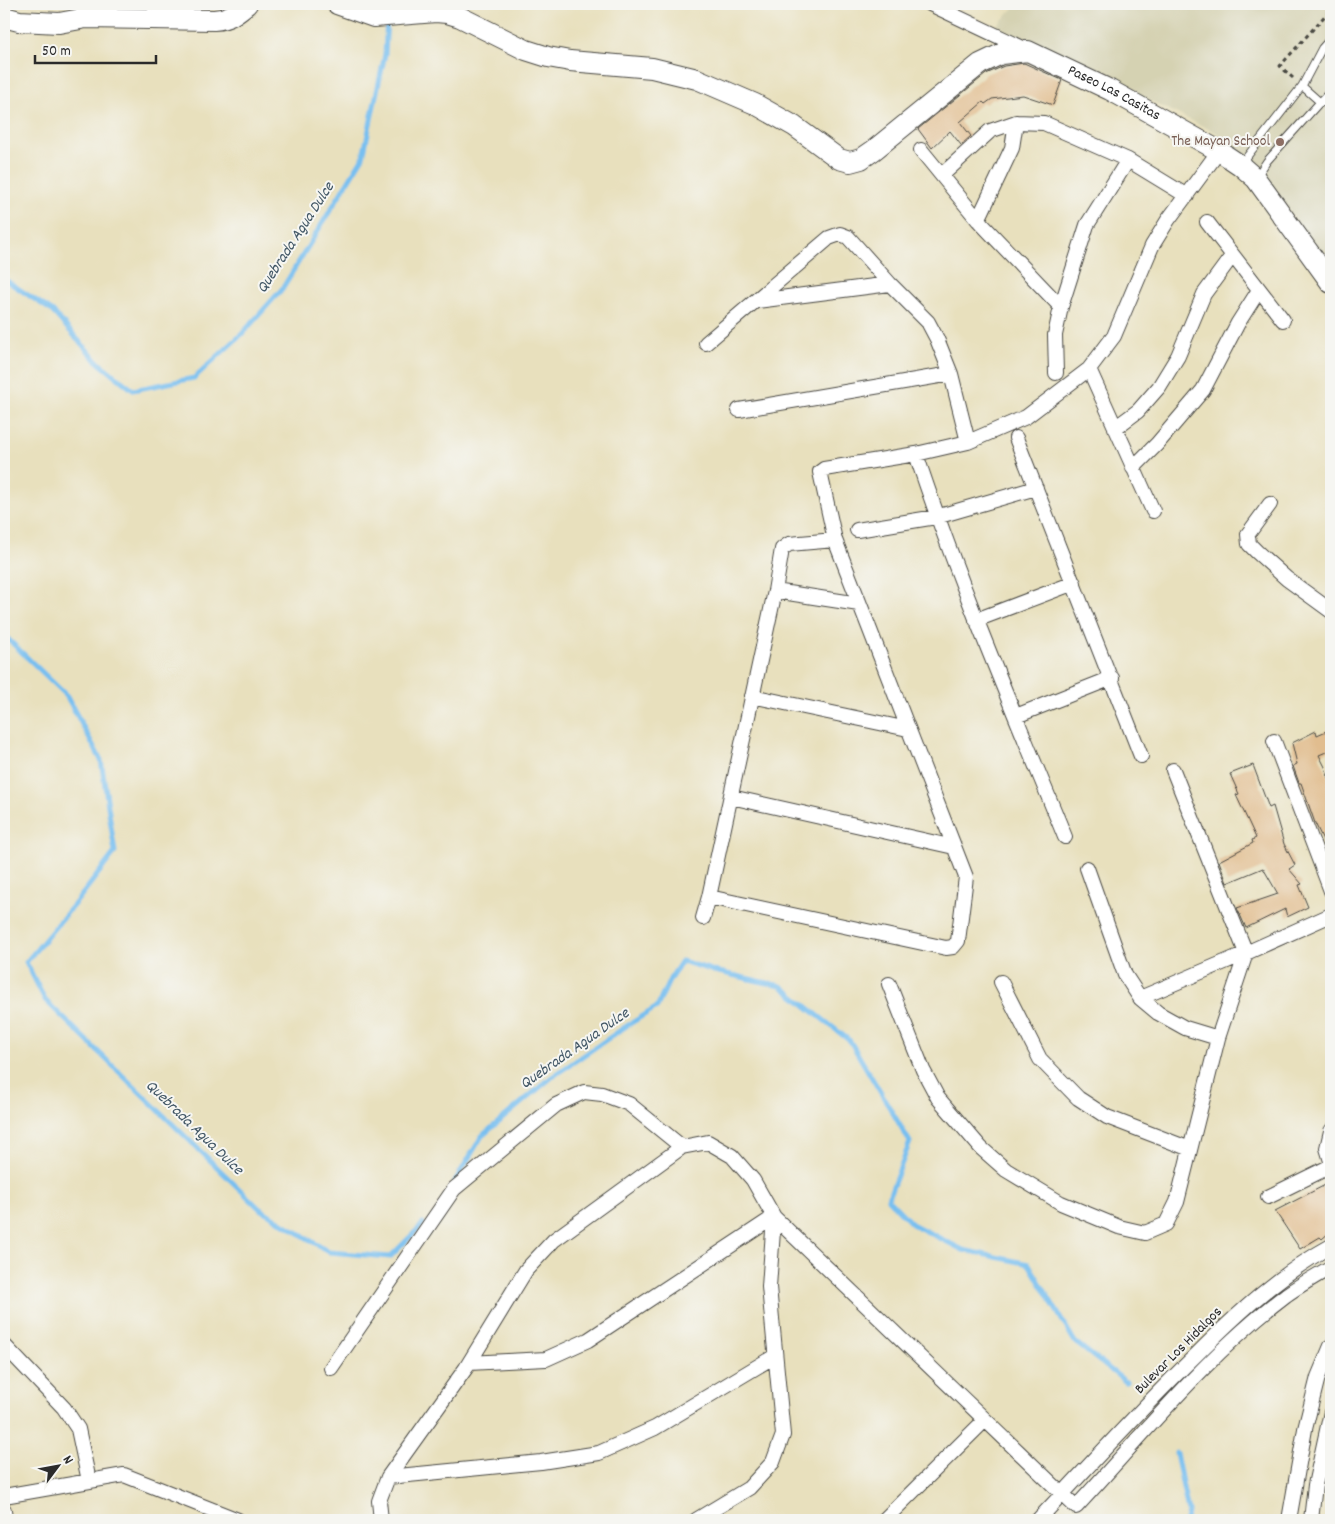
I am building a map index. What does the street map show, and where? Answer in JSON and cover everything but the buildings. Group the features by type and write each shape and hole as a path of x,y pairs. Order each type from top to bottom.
{"street":[{"path":"4,18 59,23 86,18 214,20 225,19 234,15 247,4"},
{"path":"337,4 374,17 447,13 460,17 526,50 548,57 570,61 652,68 698,79 755,104 794,126 839,159 850,162 861,159 874,150 980,64 1001,54 1028,51"},
{"name":"Paseo Las Casitas","path":"930,4 1110,90 1219,151 1240,165 1256,179 1331,283"},
{"path":"942,175 990,131 1016,122 1044,123 1128,160 1187,196"},
{"path":"978,220 1012,148 1016,122"},
{"path":"921,150 978,220 1061,307"},
{"path":"709,896 946,948 953,946 958,941 966,877 835,540 820,472 821,470 916,454 968,442 1026,417 1089,369 1114,336 1152,246 1168,220 1219,151"},
{"path":"1056,373 1056,335 1061,307 1088,225 1128,160"},
{"path":"1207,222 1283,320"},
{"path":"706,343 829,238 840,234 848,237 890,284 928,322 951,374 968,442"},
{"path":"1115,428 1138,411 1159,387 1178,356 1204,294 1232,256"},
{"path":"757,301 890,284"},
{"path":"1133,468 1157,444 1203,390 1238,322 1259,290"},
{"path":"1089,369 1153,510"},
{"path":"740,410 951,374"},
{"path":"1016,438 1112,678 1141,756"},
{"path":"916,454 936,517 976,620 1065,837"},
{"path":"857,530 936,517 1036,488"},
{"path":"1270,504 1248,534 1249,544 1287,579 1331,611"},
{"path":"703,918 775,591 782,549 789,544 835,540"},
{"path":"976,620 1074,583"},
{"path":"775,591 859,604"},
{"path":"1016,716 1112,678"},
{"path":"752,696 908,729"},
{"path":"1274,742 1331,891"},
{"path":"889,984 923,1070 938,1098 981,1148 1006,1170 1061,1203 1119,1226 1145,1233 1166,1224 1177,1202 1218,1038 1246,953 1173,770"},
{"path":"730,797 954,847"},
{"path":"1087,868 1125,975 1140,998 1158,1013 1185,1028 1218,1038"},
{"path":"1140,998 1331,915"},
{"path":"1001,982 1040,1059 1078,1098 1107,1117 1190,1149"},
{"path":"331,1368 454,1189 556,1105 584,1092 602,1094 629,1104 682,1148"},
{"path":"1331,1131 1328,1148 1331,1161"},
{"path":"381,1520 379,1501 388,1477 469,1364 526,1270 554,1240 682,1148 708,1142 732,1156 753,1180 774,1217 1062,1494"},
{"path":"1268,1197 1331,1166"},
{"path":"696,1520 749,1488 773,1462 782,1435 769,1287 774,1217"},
{"path":"469,1364 546,1358 588,1340 774,1217"},
{"name":"Bulevar Los Hidalgos","path":"1038,1520 1174,1376 1229,1323 1273,1284 1311,1257 1331,1246"},
{"name":"Bulevar Los Hidalgos","path":"1062,1494 1076,1507 1186,1387 1244,1330 1287,1294 1331,1267"},
{"path":"4,1345 64,1408 78,1429 89,1481"},
{"path":"1289,1520 1305,1428 1318,1377 1331,1346"},
{"path":"388,1477 541,1462 600,1452 655,1428 775,1356"},
{"path":"1311,1520 1315,1485 1331,1412"},
{"path":"884,1520 985,1420"},
{"path":"4,1496 124,1475 238,1520"},
{"path":"4,1510 5,1520"}],"lane":[{"path":"1240,165 1302,86 1322,48 1331,38"},
{"path":"1302,86 1320,102 1331,104"},
{"path":"1256,179 1267,161 1331,91"}],"path":[{"path":"1302,86 1280,66 1331,9"}],"shaded area":[{"name":"The Mayan School","path":"1018,4 1331,4 1331,273 1270,182 1243,152 1215,132 996,26"}],"waterway":[{"name":"Quebrada Agua Dulce","path":"4,279 52,311 99,363 133,390 194,378 242,334 282,289 363,157 385,54 387,19"},
{"name":"Quebrada Agua Dulce","path":"4,637 66,695 101,760 115,852 26,962 45,1000 259,1208 329,1252 390,1257 423,1224"},
{"name":"Quebrada Agua Dulce","path":"455,1181 482,1136 552,1077 657,1007 670,979 682,961 714,971 781,986 850,1041 910,1142 888,1199 912,1224 963,1250 1029,1264 1075,1342 1126,1382"},
{"name":"Quebrada Agua Dulce","path":"1176,1453 1188,1512 1186,1520"}],"place":[{"name":"The Mayan School","path":"1280,142"}]}
